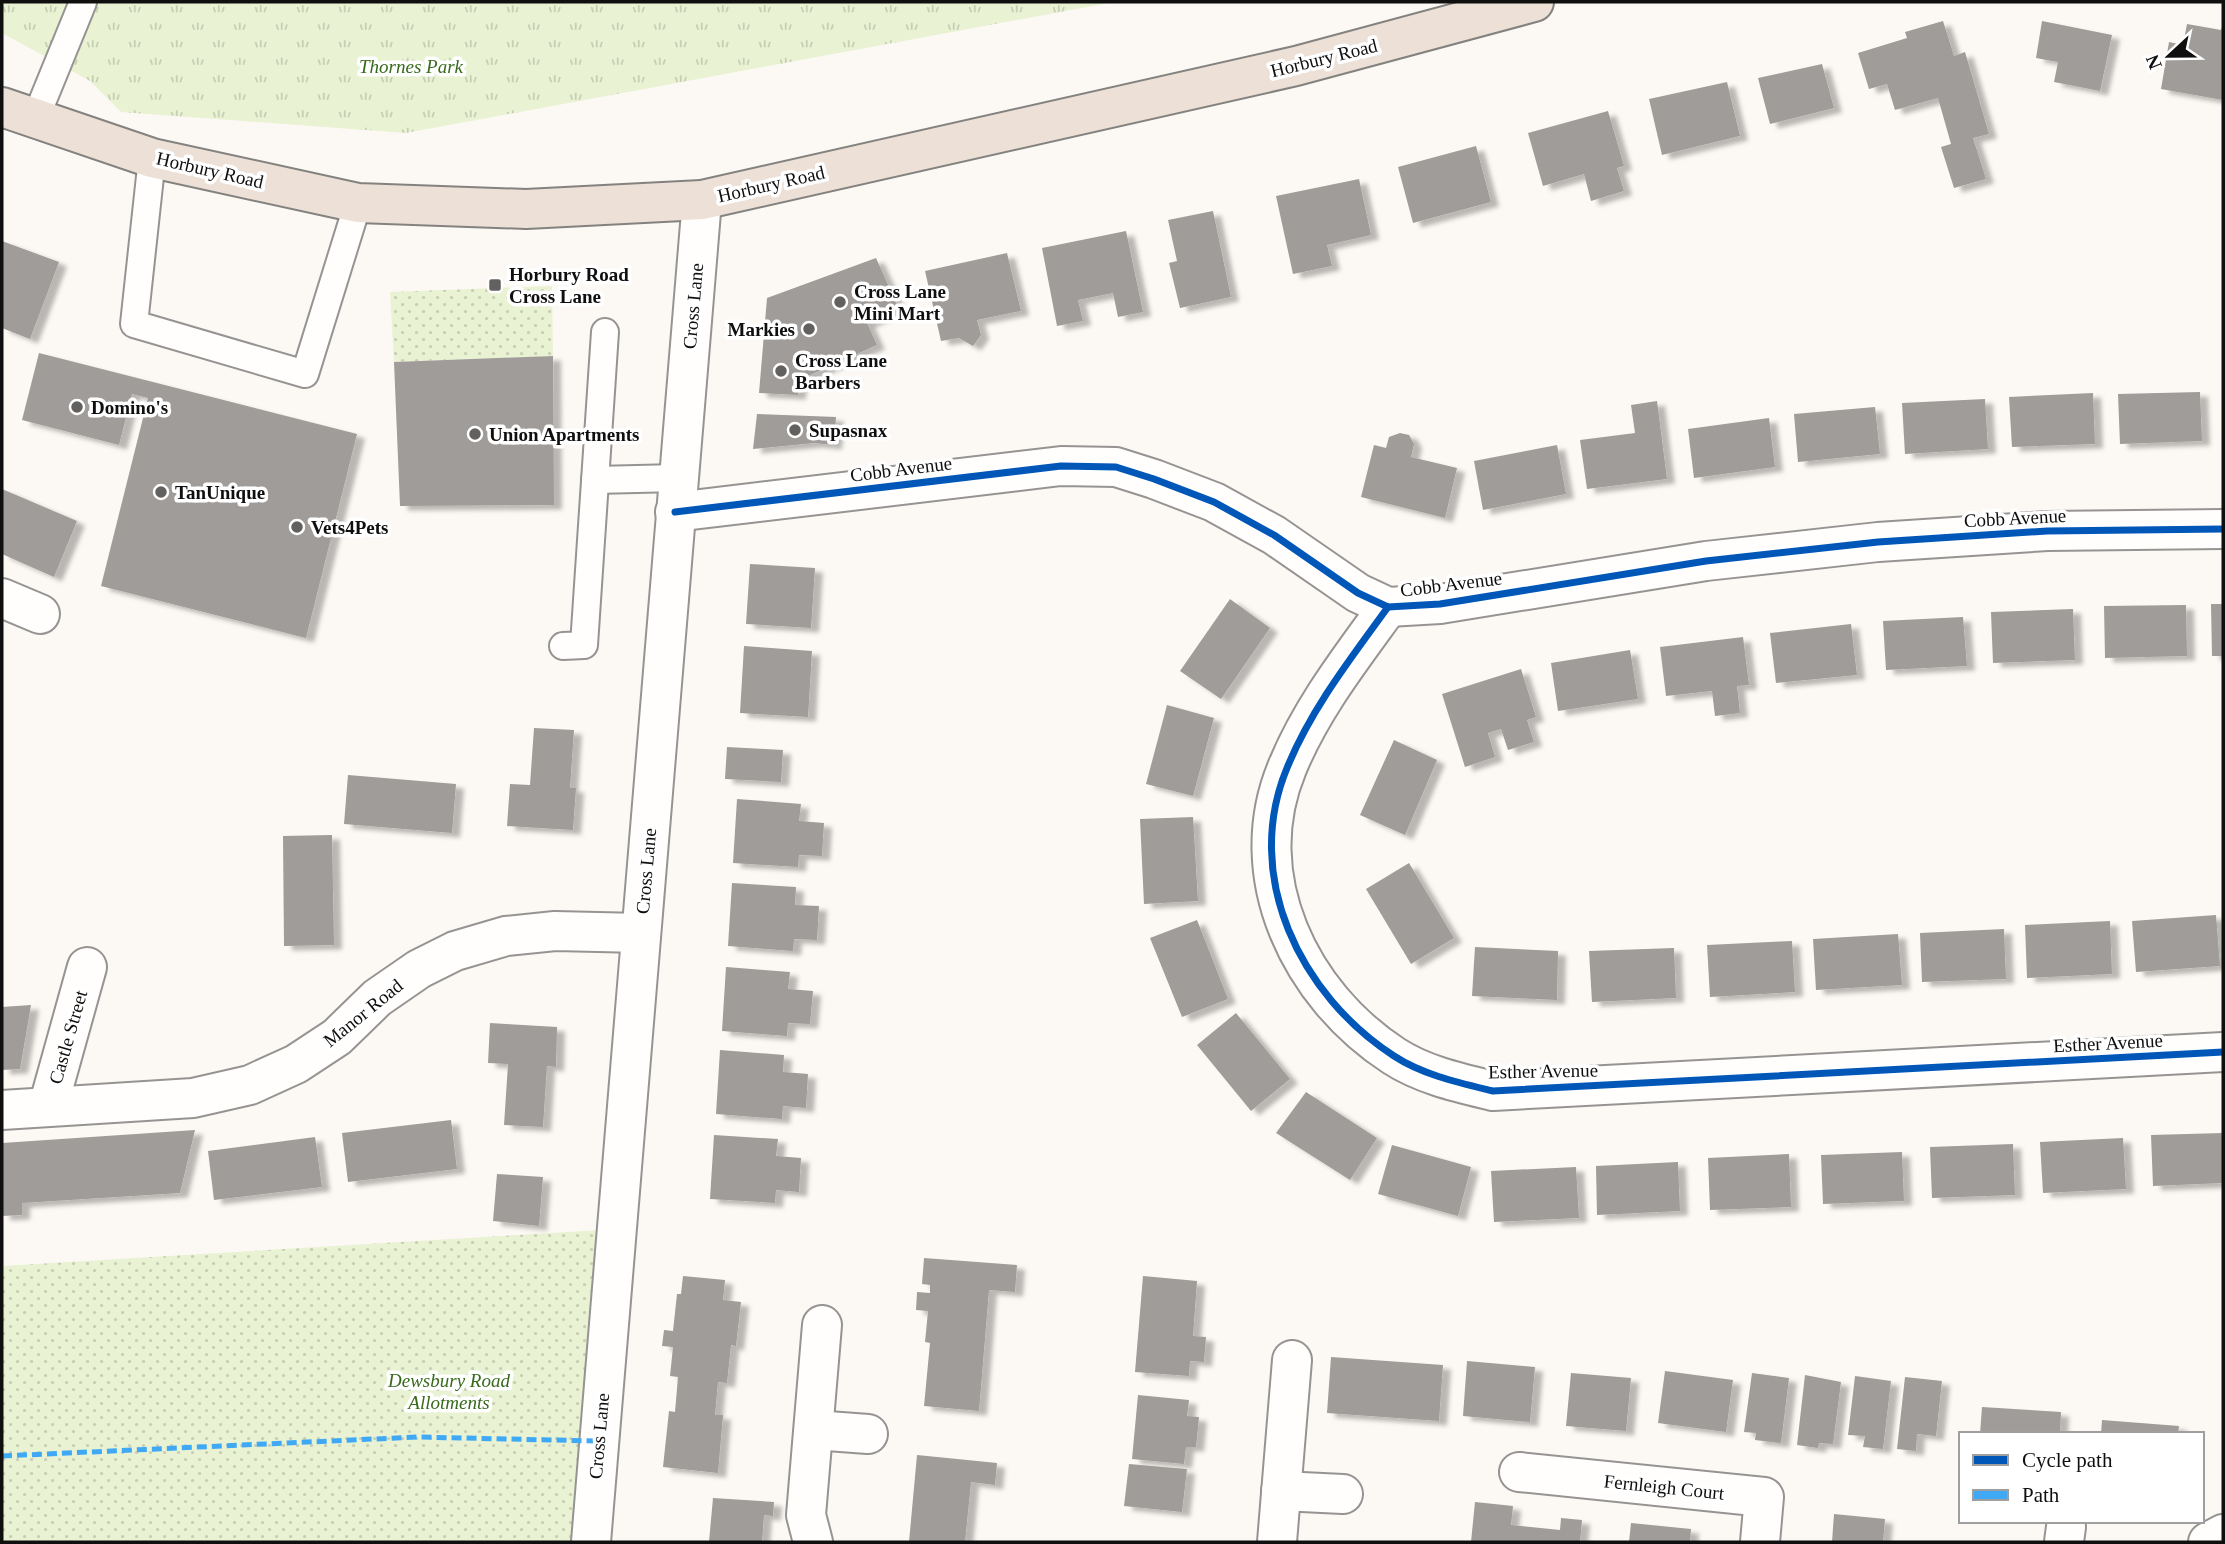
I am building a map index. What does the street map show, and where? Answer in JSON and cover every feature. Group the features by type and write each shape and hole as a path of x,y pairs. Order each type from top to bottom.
{"highway":[{"name":"Horbury Road","path":"19,112 152,158 358,203 526,209 702,200 1296,66 1534,2"}],"street":[{"name":"Cross Lane","path":"591,1542 702,200"},
{"name":"Cobb Avenue","path":"677,495 1061,466 1116,467 1214,502 1274,535 1326,574 1388,607 1440,604 1706,561 1878,542 2048,531 2223,529"},
{"path":"2,597 40,614"},
{"name":"Esther Avenue","path":"1388,607 1310,718 1286,770 1270,826 1276,899 1301,960 1345,1018 1395,1057 1445,1079 1493,1091 2223,1052"},
{"name":"Manor Road","path":"2,1110 193,1098 250,1085 296,1064 327,1044 377,998 419,969 455,951 506,936 555,931 642,933"},
{"name":"Castle Street","path":"48,1107 87,967"},
{"path":"813,1542 806,1515 822,1325"},
{"path":"1277,1542 1292,1360"},
{"path":"814,1430 868,1434"},
{"name":"Fernleigh Court","path":"1519,1472 1763,1497 1760,1542"},
{"path":"1282,1490 1343,1494"},
{"path":"2208,1542 2223,1534"}],"lane":[{"path":"19,112 83,2"},
{"path":"152,158 134,324 305,374 358,203"},
{"path":"563,646 584,645 605,332"},
{"path":"595,480 677,495"}],"green space":[{"name":"Thornes Park","path":"2,2 1114,2 406,133 121,112 90,81 2,33"},
{"path":"552,286 553,356 394,362 390,292"},
{"name":"Dewsbury Road Allotments","path":"618,1229 591,1542 2,1542 2,1266"}],"building":[{"path":"1943,21 1954,56 1965,52 1989,134 1973,138 1986,179 1954,188 1941,147 1951,144 1938,98 1895,110 1887,84 1869,89 1858,53 1907,38 1905,32"},
{"path":"2042,21 2112,35 2100,91 2054,82 2058,62 2036,58"},
{"path":"2187,24 2221,30 2223,24 2223,100 2161,89 2169,42 2183,45"},
{"path":"1822,64 1834,108 1770,124 1758,78"},
{"path":"1727,82 1740,136 1662,155 1649,99"},
{"path":"1608,111 1624,166 1617,168 1624,191 1591,201 1584,174 1543,186 1528,133"},
{"path":"1476,146 1491,202 1413,223 1398,167"},
{"path":"1359,179 1371,235 1327,245 1332,266 1293,274 1276,196"},
{"path":"1213,211 1231,297 1180,308 1169,263 1177,261 1168,220"},
{"path":"1126,231 1143,312 1118,317 1113,293 1078,300 1083,321 1057,326 1042,248"},
{"path":"2,241 59,262 30,339 2,328"},
{"path":"1007,253 1021,311 977,320 981,335 973,346 959,338 941,341 925,271"},
{"path":"876,258 899,309 867,323 877,345 799,380 798,395 759,393 767,298"},
{"path":"39,353 357,434 306,638 101,586 148,398 132,394 119,445 22,420"},
{"name":"Union Apartments","path":"553,356 554,505 400,506 394,362"},
{"path":"2200,392 2202,441 2120,444 2118,394"},
{"path":"2093,393 2095,444 2012,447 2009,397"},
{"path":"1985,399 1988,449 1905,454 1902,403"},
{"path":"1657,401 1667,479 1587,489 1580,440 1635,433 1631,405"},
{"path":"1875,407 1880,454 1798,462 1794,414"},
{"name":"Supasnax","path":"757,414 836,417 834,445 814,443 753,449"},
{"path":"1769,418 1775,467 1694,478 1688,429"},
{"path":"1400,433 1409,435 1414,444 1411,457 1457,468 1445,518 1361,497 1374,445 1386,448 1389,437"},
{"path":"1557,445 1566,494 1483,510 1474,461"},
{"path":"2,489 77,521 54,577 2,554"},
{"path":"750,564 815,568 811,628 746,624"},
{"path":"1230,599 1270,628 1221,699 1180,671"},
{"path":"2211,604 2223,604 2223,656 2212,656"},
{"path":"2186,605 2187,656 2105,658 2104,606"},
{"path":"2073,609 2075,660 1993,663 1991,612"},
{"path":"1963,617 1967,666 1886,670 1883,621"},
{"path":"1851,624 1857,675 1776,683 1770,633"},
{"path":"1743,637 1749,685 1737,686 1740,713 1715,716 1712,691 1666,696 1660,647"},
{"path":"744,646 812,651 808,717 740,713"},
{"path":"1630,650 1638,699 1558,711 1551,663"},
{"path":"1521,669 1536,717 1527,720 1534,742 1508,750 1501,729 1488,733 1495,757 1465,767 1442,694"},
{"path":"1167,705 1214,718 1193,796 1146,784"},
{"path":"534,728 574,730 570,788 576,788 573,830 507,826 510,784 530,785"},
{"path":"1394,740 1437,760 1405,835 1360,815"},
{"path":"727,747 783,750 781,782 725,779"},
{"path":"348,775 456,784 452,833 344,824"},
{"path":"737,799 801,804 799,821 824,823 822,856 799,855 798,867 733,863"},
{"path":"1193,817 1198,901 1144,904 1140,819"},
{"path":"332,835 334,945 284,946 283,836"},
{"path":"1409,863 1454,938 1411,964 1366,889"},
{"path":"732,883 796,887 795,905 819,906 817,940 794,939 793,951 728,946"},
{"path":"2216,915 2220,966 2136,972 2132,921"},
{"path":"1197,920 1228,999 1182,1017 1150,938"},
{"path":"2110,921 2112,974 2027,978 2025,925"},
{"path":"2004,929 2006,979 1922,982 1920,933"},
{"path":"1898,934 1902,985 1816,990 1813,939"},
{"path":"1792,941 1795,992 1710,997 1707,945"},
{"path":"1475,947 1558,951 1557,1000 1472,996"},
{"path":"1674,948 1676,998 1592,1002 1589,951"},
{"path":"726,967 790,972 788,989 813,991 810,1024 788,1023 787,1036 722,1031"},
{"path":"31,1005 20,1069 2,1070 2,1007"},
{"path":"1236,1013 1290,1079 1251,1111 1197,1045"},
{"path":"490,1023 557,1027 556,1067 547,1066 543,1127 504,1125 508,1064 488,1063"},
{"path":"720,1050 784,1055 783,1072 808,1074 806,1108 783,1106 782,1119 716,1114"},
{"path":"1306,1092 1377,1138 1350,1180 1276,1133"},
{"path":"451,1120 457,1169 348,1182 342,1133"},
{"path":"195,1130 180,1193 22,1203 22,1215 2,1216 2,1143"},
{"path":"2223,1133 2223,1183 2153,1186 2151,1135"},
{"path":"714,1135 778,1139 776,1156 801,1158 799,1192 776,1190 775,1203 710,1199"},
{"path":"315,1137 322,1187 214,1200 208,1151"},
{"path":"2123,1138 2126,1189 2043,1193 2040,1142"},
{"path":"2013,1144 2015,1195 1932,1198 1930,1147"},
{"path":"1392,1145 1471,1167 1458,1216 1378,1194"},
{"path":"1902,1152 1904,1201 1823,1204 1821,1155"},
{"path":"1789,1154 1791,1207 1710,1210 1708,1158"},
{"path":"1678,1162 1680,1211 1597,1215 1596,1166"},
{"path":"1576,1167 1579,1218 1494,1222 1491,1171"},
{"path":"497,1174 543,1177 539,1226 493,1221"},
{"path":"924,1258 1017,1265 1015,1292 989,1290 979,1411 924,1406 930,1343 925,1342 928,1311 916,1310 917,1292 930,1293 930,1285 922,1284"},
{"path":"683,1276 725,1280 723,1300 741,1302 736,1346 731,1345 727,1383 718,1382 715,1415 723,1415 718,1473 663,1467 669,1411 675,1412 678,1377 670,1376 673,1347 662,1346 664,1330 673,1331 677,1294 681,1294"},
{"path":"1143,1276 1197,1281 1193,1336 1206,1337 1204,1362 1190,1361 1189,1376 1135,1372"},
{"path":"1331,1357 1443,1365 1439,1421 1327,1413"},
{"path":"1467,1361 1535,1367 1530,1422 1463,1416"},
{"path":"1665,1371 1733,1380 1726,1432 1658,1423"},
{"path":"1571,1373 1631,1378 1626,1431 1566,1426"},
{"path":"1752,1373 1789,1378 1781,1443 1755,1440 1756,1433 1744,1432"},
{"path":"1805,1375 1841,1382 1833,1444 1819,1443 1818,1448 1797,1445"},
{"path":"1855,1376 1891,1381 1883,1449 1863,1447 1865,1436 1848,1435"},
{"path":"1905,1377 1942,1381 1936,1436 1917,1434 1916,1451 1897,1449"},
{"path":"1138,1395 1189,1400 1187,1416 1199,1417 1196,1447 1186,1447 1184,1464 1132,1459"},
{"path":"1982,1407 2061,1412 2060,1432 1980,1432"},
{"path":"2102,1420 2179,1426 2178,1432 2101,1432"},
{"path":"917,1455 997,1463 995,1485 971,1482 965,1542 909,1542"},
{"path":"1129,1464 1187,1469 1182,1512 1124,1506"},
{"path":"713,1498 774,1502 773,1516 764,1515 762,1542 709,1542"},
{"path":"1475,1502 1513,1506 1511,1525 1560,1530 1561,1518 1582,1520 1580,1542 1471,1542"},
{"path":"1834,1514 1885,1519 1883,1542 1832,1542"},
{"path":"1631,1523 1691,1529 1690,1542 1629,1542"}],"marked path":[{"path":"2,1456 418,1437 598,1441"}],"cycle path":[{"path":"675,512 1061,466 1116,467 1214,502 1274,535 1358,593 1388,607 1440,604 1706,561 1878,542 2047,531 2223,529"},
{"path":"1388,607 1333,684 1297,746 1287,768 1275,809 1272,850 1276,891 1288,930 1307,967 1331,1000 1361,1031 1405,1063 1442,1078 1493,1091 2223,1052"}],"place":[{"name":"Horbury Road Cross Lane","path":"495,285"},
{"name":"Cross Lane Mini Mart","path":"840,302"},
{"name":"Markies","path":"809,329"},
{"name":"Cross Lane Barbers","path":"781,371"},
{"name":"Domino's","path":"77,407"},
{"name":"Supasnax","path":"795,430"},
{"name":"Union Apartments","path":"475,434"},
{"name":"TanUnique","path":"161,492"},
{"name":"Vets4Pets","path":"297,527"}]}
